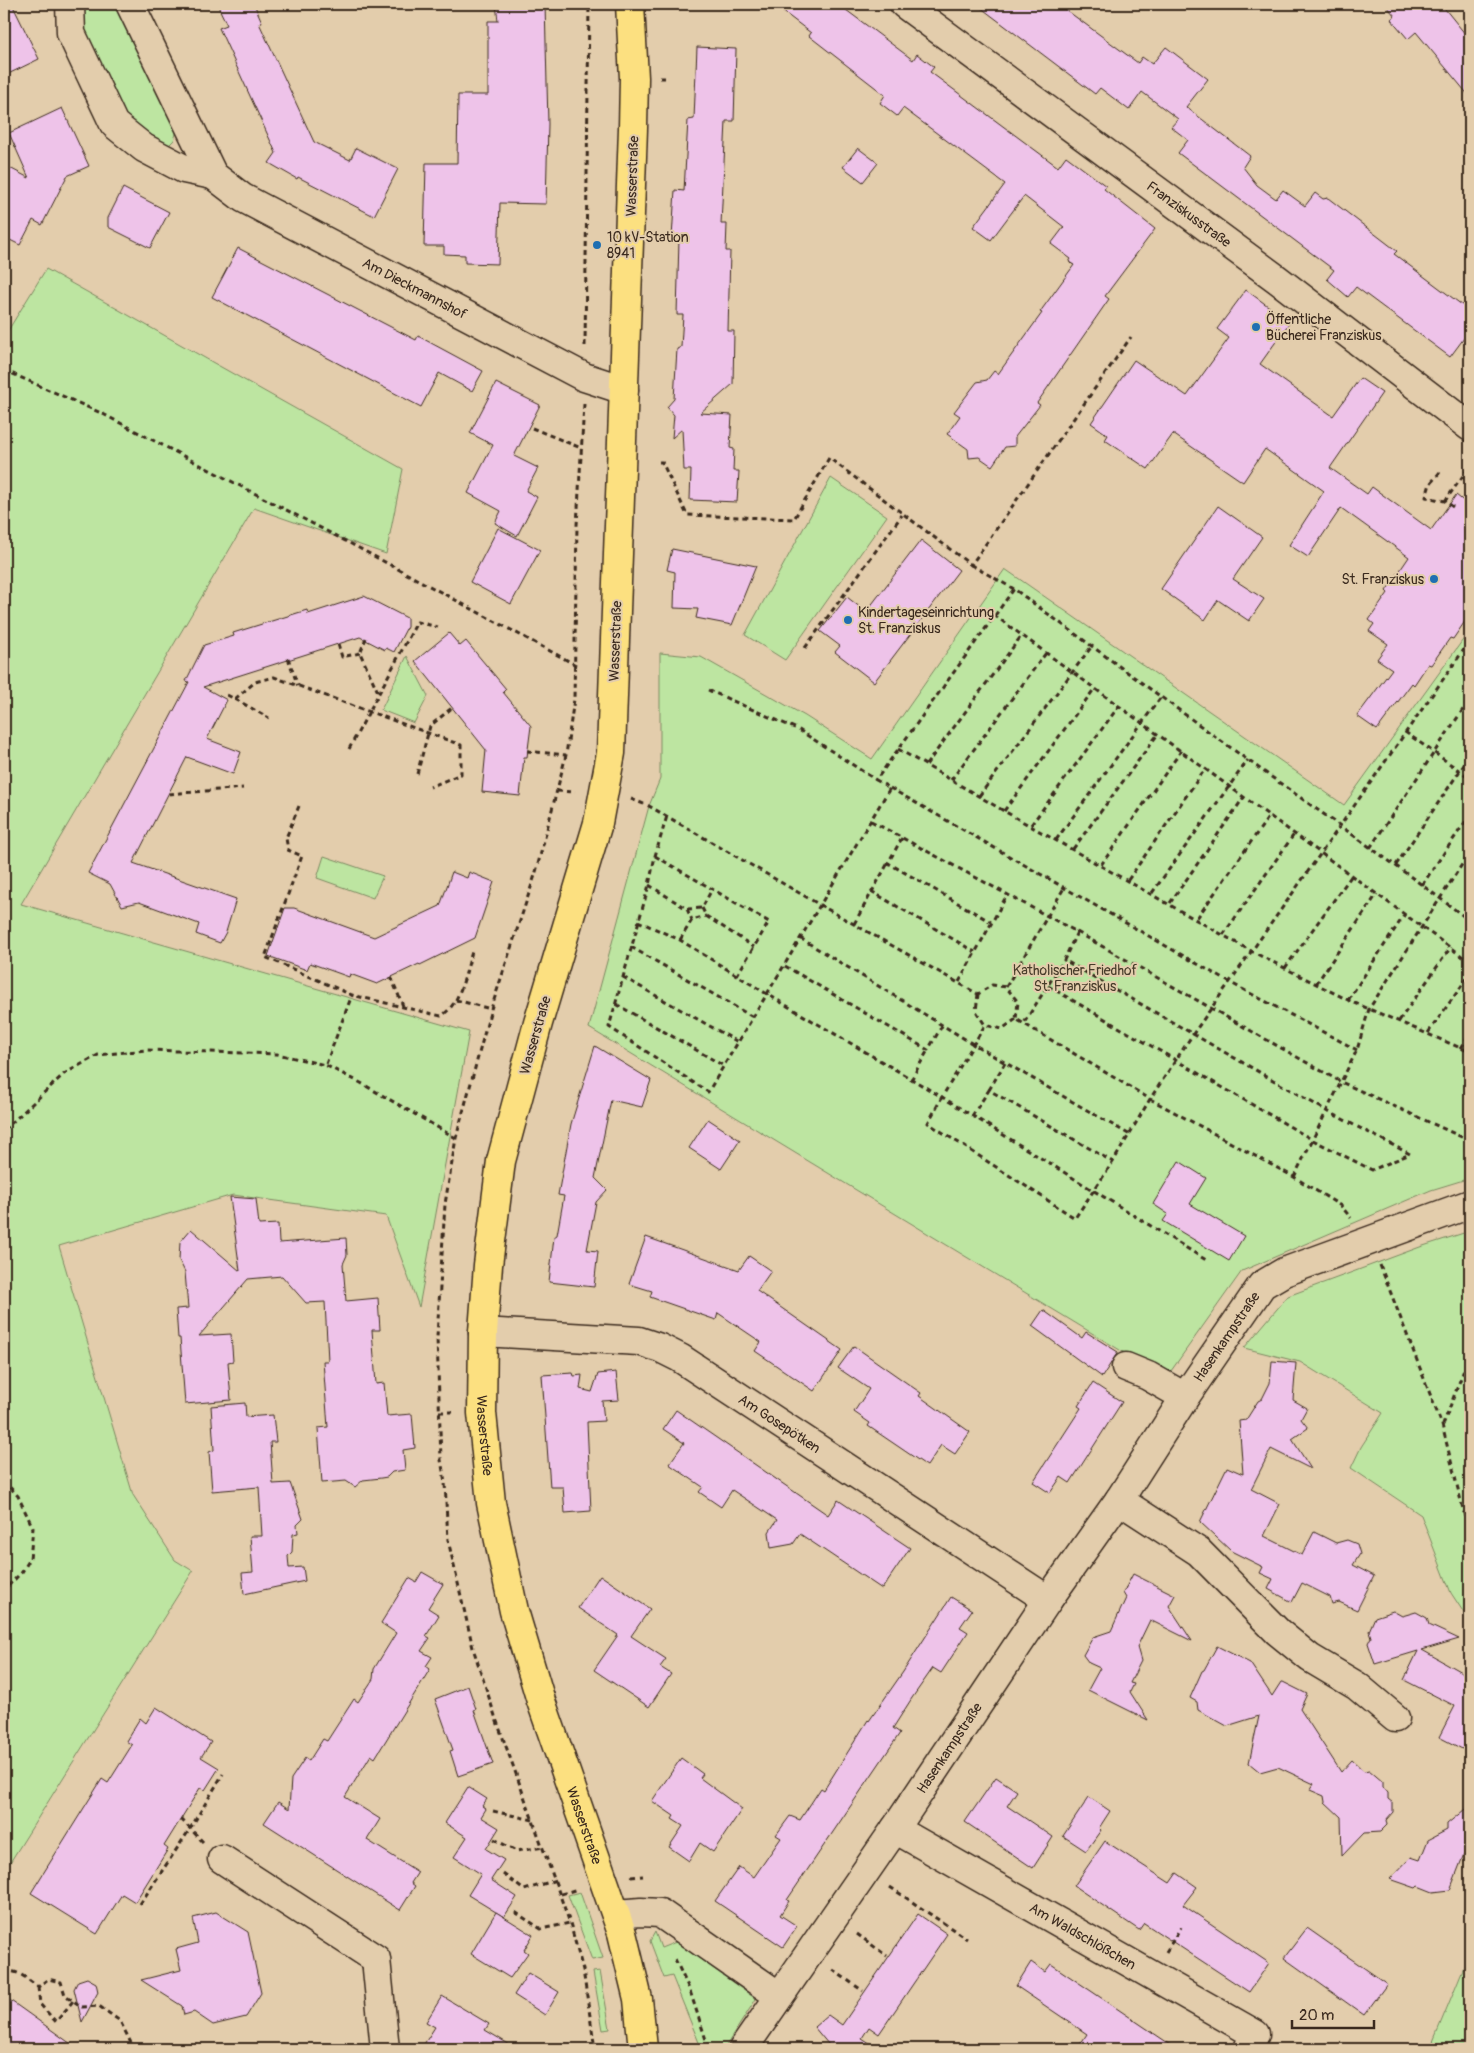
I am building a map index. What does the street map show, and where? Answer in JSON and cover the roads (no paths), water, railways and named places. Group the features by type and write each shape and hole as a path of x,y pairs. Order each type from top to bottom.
{"main road":[{"name":"Wasserstraße","path":"619,5 634,78 611,753 598,823 538,1023 502,1161 488,1265 483,1332 482,1412 488,1478 514,1611 541,1701 616,1914 638,1999 643,2049"}],"street":[{"name":"Am Dieckmannshof","path":"70,4 71,34 114,124 144,148 184,169 213,175 243,198 478,322 584,377 624,390"},
{"name":"Am Dieckmannshof","path":"130,4 213,175"},
{"name":"Franziskusstraße","path":"904,4 1277,279 1470,426"},
{"name":"Hasenkampstraße","path":"743,2049 895,1829 1048,1600 1119,1500 1185,1397 1262,1285 1284,1272 1470,1204"},
{"name":"Am Gosepötken","path":"483,1332 639,1341 660,1348 680,1358 1048,1600"},
{"path":"1126,1367 1148,1376 1185,1397"},
{"path":"1119,1500 1199,1552 1278,1632 1310,1658 1357,1686 1395,1718"},
{"name":"Am Waldschlößchen","path":"895,1829 1256,2034 1248,2049"},
{"path":"222,1859 376,1959 385,2049"},
{"path":"616,1914 660,1913 779,1996"}],"place":[{"name":"10 kV-Station 8941","path":"597,245"},
{"name":"Öffentliche Bücherei Franziskus","path":"1256,327"},
{"name":"St. Franziskus","path":"1434,579"},
{"name":"Kindertageseinrichtung St. Franziskus","path":"848,620"}],"park label":[{"name":"Katholischer Friedhof St. Franziskus","path":"1075,978"}]}
